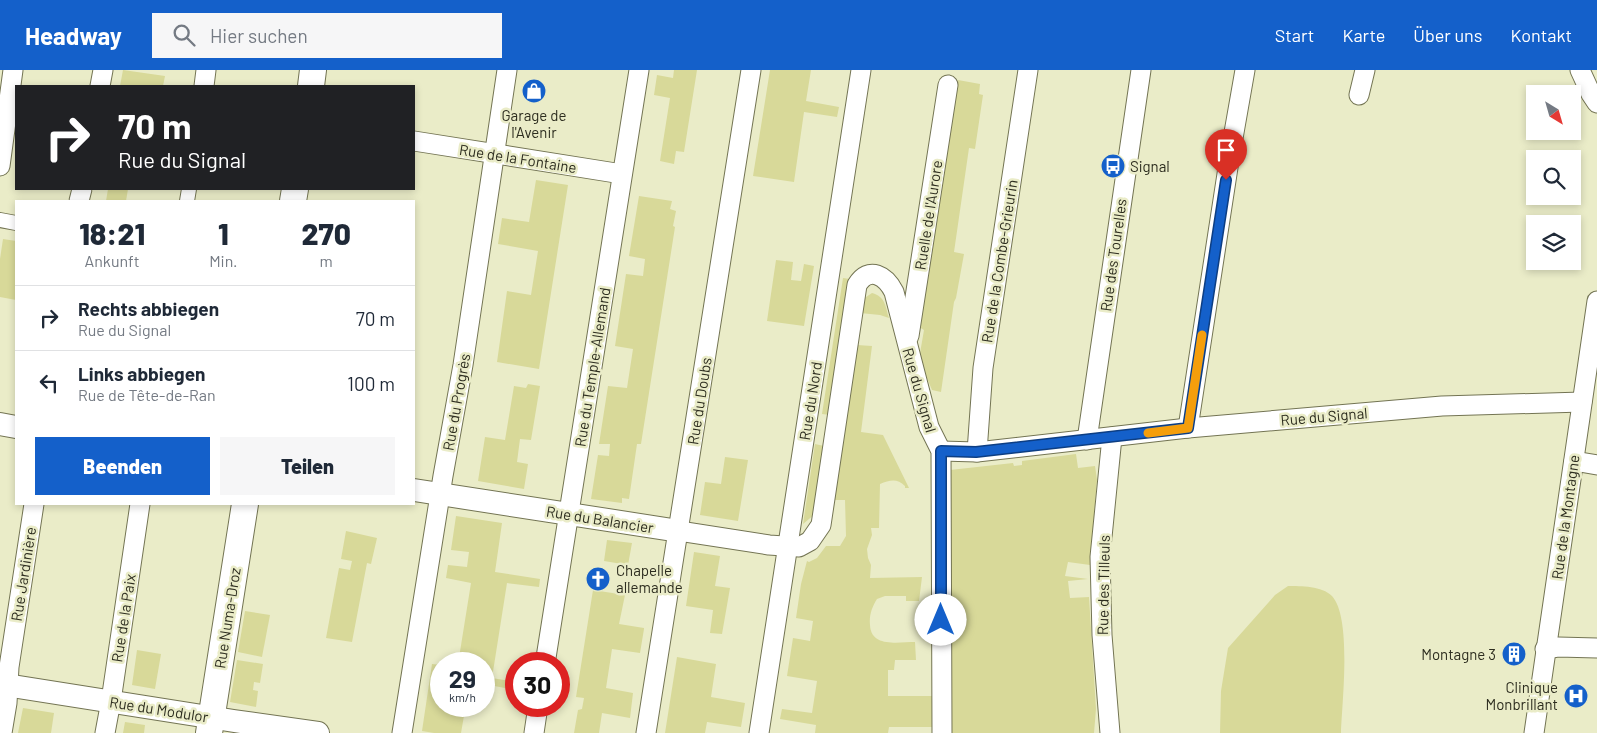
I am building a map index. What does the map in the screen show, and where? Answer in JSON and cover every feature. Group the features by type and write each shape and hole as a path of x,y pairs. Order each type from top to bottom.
{"main road":[{"path":"311,85 313,70"},
{"name":"Rue Numa-Droz","path":"210,725 245,505"}],"street":[{"path":"0,166 14,70"},
{"path":"100,85 103,70"},
{"path":"204,85 206,70"},
{"name":"Rue du Progrès","path":"402,733 464,355 507,70"},
{"name":"Rue du Temple-Allemand","path":"547,652 639,70"},
{"name":"Rue du Doubs","path":"646,733 751,70"},
{"name":"Rue du Nord","path":"759,733 861,70"},
{"name":"Rue de la Combe-Grieurin","path":"976,452 982,368 1028,70"},
{"name":"Rue des Tourelles","path":"1087,440 1141,70"},
{"path":"1188,428 1245,70"},
{"path":"1359,95 1365,70"},
{"path":"1580,70 1597,103"},
{"name":"Ruelle de l'Aurore","path":"907,345 948,85"},
{"name":"Rue de la Fontaine","path":"415,142 622,174"},
{"path":"0,220 15,223"},
{"name":"Rue du Signal","path":"787,546 799,547 810,541 821,526 857,285 861,278 872,274 879,276 890,285 894,292 928,427 941,451 976,452 1188,428 1442,406 1582,402"},
{"name":"Rue de la Montagne","path":"1534,733 1597,300"},
{"path":"0,424 15,426"},
{"name":"Rue des Tilleuls","path":"1110,733 1102,635 1100,557 1112,437"},
{"path":"941,451 942,733"},
{"path":"1574,461 1597,465"},
{"name":"Rue du Balancier","path":"415,490 569,515 787,546"},
{"name":"Rue Jardinière","path":"2,733 7,703 3,685 34,505"},
{"name":"Rue de la Paix","path":"105,733 140,505"},
{"path":"1546,648 1597,648"},
{"name":"Rue du Modulor","path":"3,685 111,702 210,725 318,733"},
{"path":"534,733 536,717"}],"green space":[{"path":"123,70 165,76 163,85 120,85"},
{"path":"674,70 697,70 684,152 676,151 674,164 660,161 670,98 654,95 657,75 673,78"},
{"path":"770,70 811,70 806,101 839,107 837,117 804,112 794,182 753,176"},
{"path":"958,80 980,84 979,94 983,95 975,149 969,148 954,252 964,254 954,302 941,392 932,390 919,359 924,330 919,327"},
{"path":"536,180 568,185 539,369 497,362 507,291 531,295 538,251 498,244 502,218 529,222"},
{"path":"108,190 128,190 126,200 106,200"},
{"path":"639,196 672,201 670,209 676,211 641,444 637,444 629,499 622,498 622,503 591,499 598,455 609,456 610,444 599,444 608,386 627,388 633,349 615,346 626,274 643,276 645,259 629,256"},
{"path":"3,239 15,241 15,300 0,297 0,259"},
{"path":"776,260 793,262 791,280 801,281 804,264 814,266 804,326 767,321"},
{"path":"843,278 850,279 830,415 822,414"},
{"path":"872,293 880,297 886,306 889,318 860,313 863,299"},
{"path":"857,345 872,346 861,432 883,435 909,488 905,488 902,483 896,481 880,484 879,528 871,528 872,535 867,549 871,565 870,578 922,577 919,601 906,601 906,596 885,596 877,599 871,611 870,625 875,637 880,640 894,643 915,642 916,660 895,660 894,670 888,670 888,696 935,696 935,727 889,727 888,733 815,733 816,725 780,719 782,709 812,713 817,681 787,676 793,638 810,641 813,621 796,618 801,584 807,561 809,562 817,558 826,546 840,546 846,536 845,500 829,500"},
{"path":"528,384 540,386 531,440 520,439 517,462 528,464 524,489 478,481 485,437 505,440 514,386 526,388"},
{"path":"815,444 824,446 815,514 803,524"},
{"path":"1076,454 1078,468 1095,466 1097,480 1090,565 1068,562 1065,576 1088,579 1068,581 1070,598 1089,597 1096,709 1094,733 948,733 950,470 1013,463 1014,466 1022,465 1022,461"},
{"path":"725,457 748,460 738,521 700,515 705,482 721,484"},
{"path":"456,516 502,523 495,572 540,579 539,587 507,583 495,659 495,652 460,652 471,583 446,578 448,565 467,567 469,552 451,550"},
{"path":"346,531 377,538 371,564 367,563 352,642 326,638 339,568 350,570 352,561 341,559"},
{"path":"607,540 632,543 628,565 604,561"},
{"path":"694,552 720,556 715,586 730,588 722,634 710,633 713,610 686,606"},
{"path":"1288,586 1311,587 1323,590 1332,596 1338,607 1344,641 1341,733 1220,733 1221,691 1228,648 1275,595"},
{"path":"593,590 625,595 619,624 644,629 640,653 612,649 606,688 633,693 630,718 602,713 599,733 574,733 578,710 582,709 584,698 576,697"},
{"path":"245,611 270,615 262,657 238,652"},
{"path":"137,650 161,654 155,689 132,685"},
{"path":"677,657 716,664 711,697 745,703 741,727 707,722 705,733 665,733"},
{"path":"237,660 263,664 260,683 254,682 253,690 258,691 256,707 230,702"},
{"path":"430,677 430,717 464,717 461,733 422,731"},
{"path":"495,678 505,680 505,688 495,686"},
{"path":"23,708 54,713 51,733 18,733"},
{"path":"125,722 145,725 144,733 123,733"}],"slow traffic":[{"path":"1148,433 1188,428 1202,335"}],"place":[{"name":"Garage de l'Avenir","path":"534,91"},
{"name":"Signal","path":"1113,166"},
{"name":"Chapelle allemande","path":"598,579"},
{"name":"Montagne 3","path":"1514,654"},
{"name":"Clinique Monbrillant","path":"1576,696"}],"route":[{"path":"941,620 941,451 976,452 1188,428 1226,180"}]}
